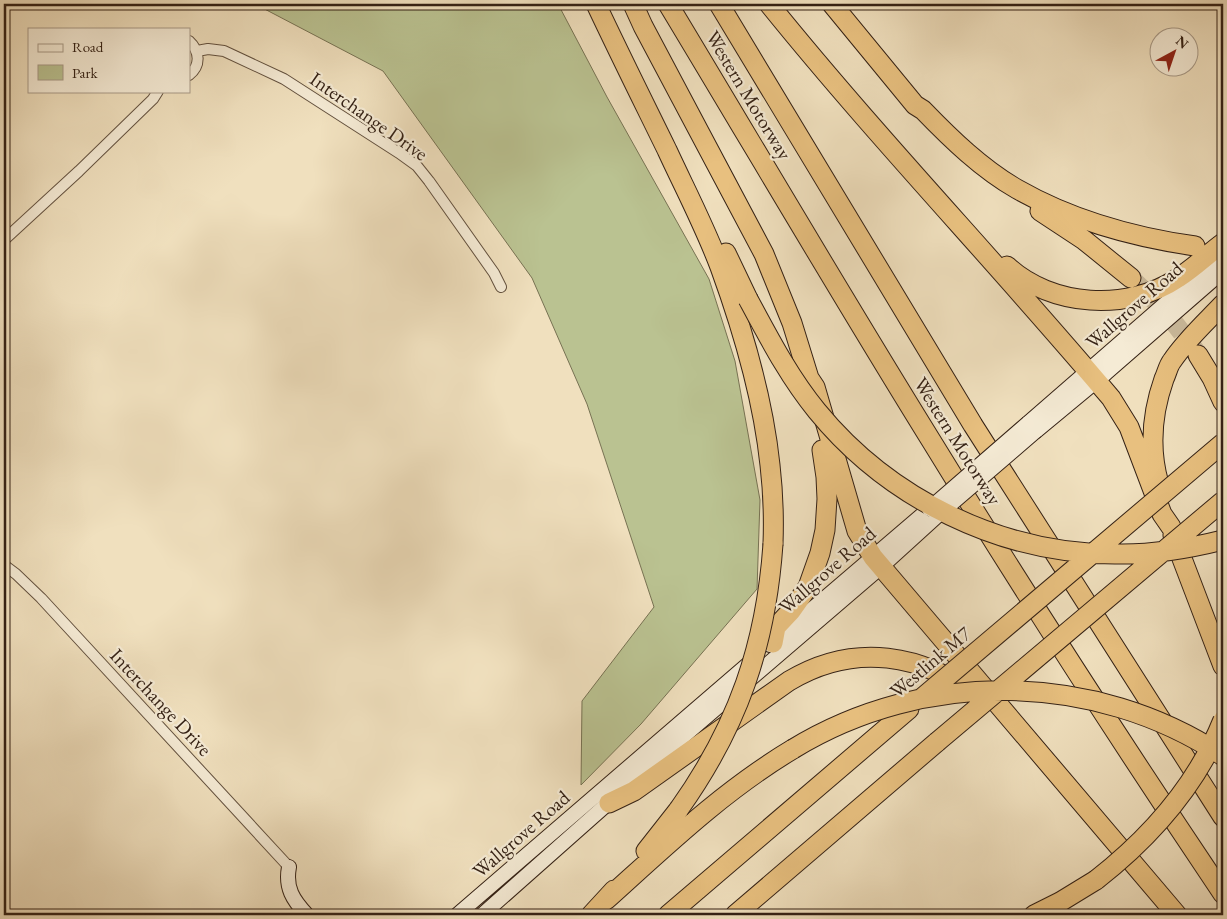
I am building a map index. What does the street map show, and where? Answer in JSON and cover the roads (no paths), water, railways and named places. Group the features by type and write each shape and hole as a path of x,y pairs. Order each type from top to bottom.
{"highway":[{"path":"596,4 694,207 720,266 750,363 762,413 774,503 774,544 770,584 754,663 745,686 722,739 703,774 679,809 606,900"},
{"path":"606,4 748,299 792,376 817,412 847,444 880,472 912,494 946,513 990,532 1026,543 1089,553 1114,554 1155,553 1223,540"},
{"path":"633,4 764,254 792,323 809,378 815,387 857,531 877,562 1177,915"},
{"name":"Western Motorway","path":"668,4 931,442 1088,689 1223,894"},
{"name":"Western Motorway","path":"719,4 973,425 1223,817"},
{"path":"769,4 865,119 1092,376 1124,418 1162,514 1171,527"},
{"path":"832,4 915,105 923,110 977,160 1016,188 1077,218 1121,233 1195,246"},
{"path":"915,105 918,114 927,124 979,170 1084,240 1131,278"},
{"path":"992,262 1006,264 1027,282 1048,290 1072,297 1102,301 1128,298 1159,288 1178,278 1223,243"},
{"path":"1223,304 1189,339 1170,363 1158,397 1152,428 1156,474 1171,527 1223,666"},
{"path":"1198,355 1212,378 1223,402"},
{"path":"773,643 776,627 791,611 808,587 820,553 825,530 826,477 817,423 807,386 809,378"},
{"name":"Westlink M7","path":"668,915 1223,443"},
{"path":"735,915 937,742 1223,502"},
{"path":"609,803 634,791 789,681 802,673 830,662 870,657 920,665 945,675 982,700 1001,707"},
{"path":"591,915 714,803 743,781 793,749 838,724 868,712 901,703 958,692 1015,690 1069,696 1130,711 1186,735 1223,756"},
{"path":"1034,915 1096,880 1140,843 1162,819 1199,769 1209,753 1223,720"}],"main road":[{"name":"Wallgrove Road","path":"1092,376 1223,254"},
{"name":"Wallgrove Road","path":"482,915 932,513 1092,376 1223,271"},
{"name":"Wallgrove Road","path":"457,915 773,643 877,562"},
{"path":"289,867 288,884 291,894 296,904 307,915"}],"street":[{"path":"190,43 197,51 198,62 190,74"},
{"name":"Interchange Drive","path":"197,51 208,49 224,51 284,79 371,134 417,166 494,273 502,287"},
{"path":"4,240 79,171 153,99 157,92"},
{"name":"Interchange Drive","path":"4,565 41,598 289,867"}],"tunnel":[{"path":"1131,278 1166,312 1198,354"}]}
